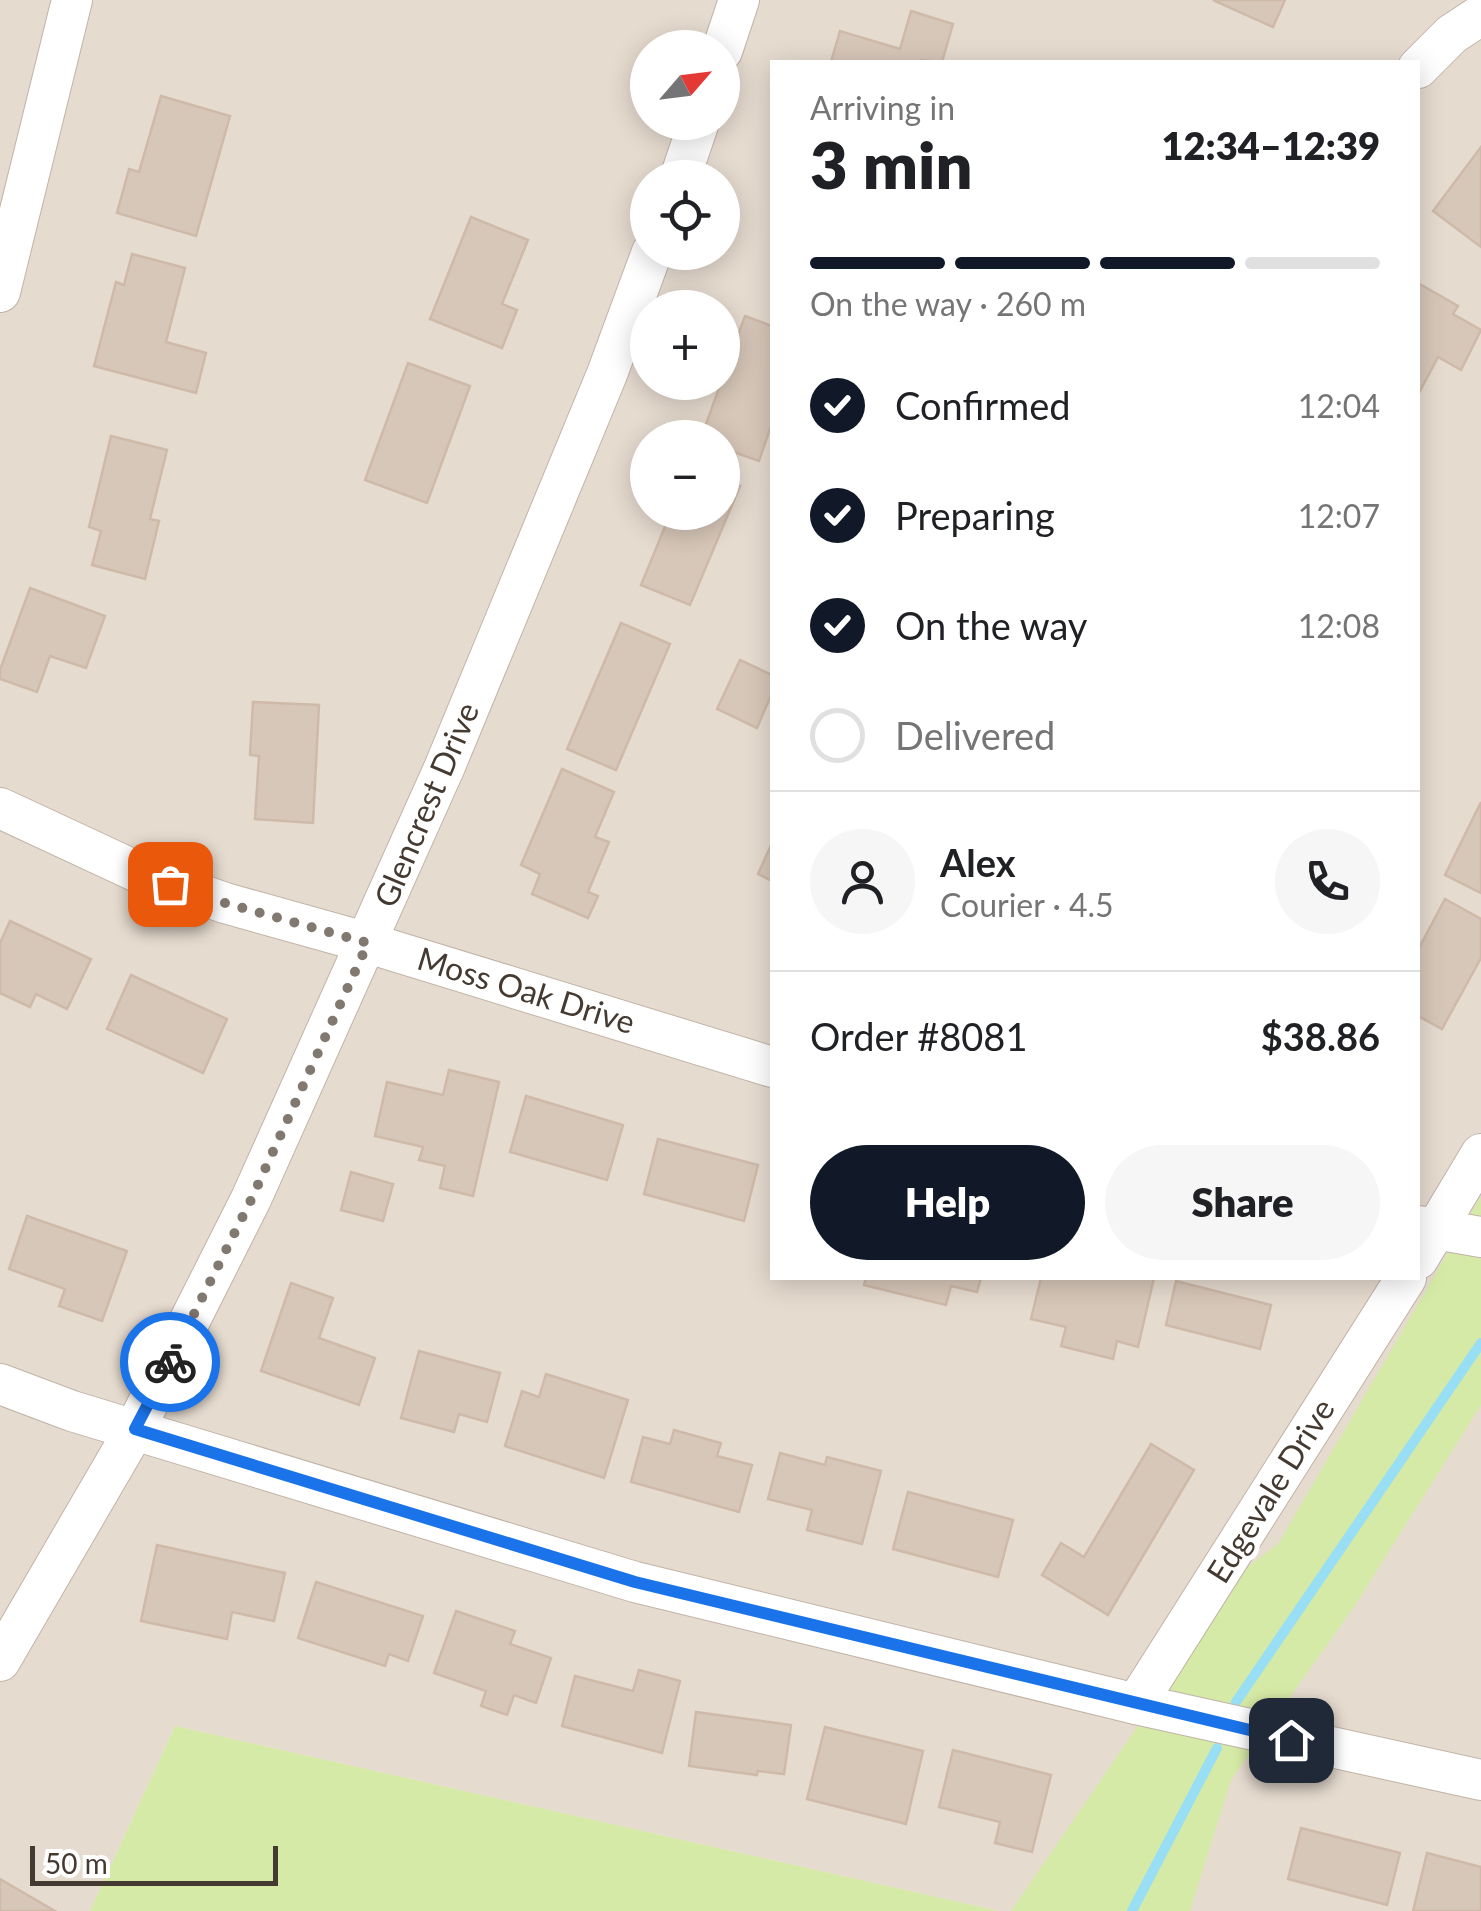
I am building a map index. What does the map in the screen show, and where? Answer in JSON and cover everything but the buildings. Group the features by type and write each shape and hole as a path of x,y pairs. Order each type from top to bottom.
{"street":[{"path":"0,292 14,176 72,0"},
{"path":"729,30 739,0"},
{"path":"1420,66 1452,34 1481,15"},
{"name":"Glencrest Drive","path":"0,1660 135,1429 251,1200 446,766 645,270"},
{"name":"Moss Oak Drive","path":"0,808 142,874 225,903 770,1065"},
{"path":"1424,1238 1481,1154"},
{"path":"1424,1238 1481,1238"},
{"name":"Edgevale Drive","path":"1136,1704 1405,1280"},
{"path":"0,1384 635,1582 1136,1704 1481,1780"}],"shaded area":[{"path":"0,0 1481,0 1481,1911 999,1911 175,1726 90,1911 0,1911"}],"green space":[{"path":"1481,1196 1481,1405 1354,1607 1231,1780 1190,1911 1011,1911 1246,1568 1278,1544"},
{"path":"175,1726 999,1911 90,1911"}],"waterway":[{"path":"1236,1702 1481,1343"},
{"path":"1132,1911 1217,1748"}],"way so far":[{"path":"170,884 368,943 251,1200 170,1362"}],"route":[{"path":"170,1362 135,1429 635,1582 1291,1740"}]}
